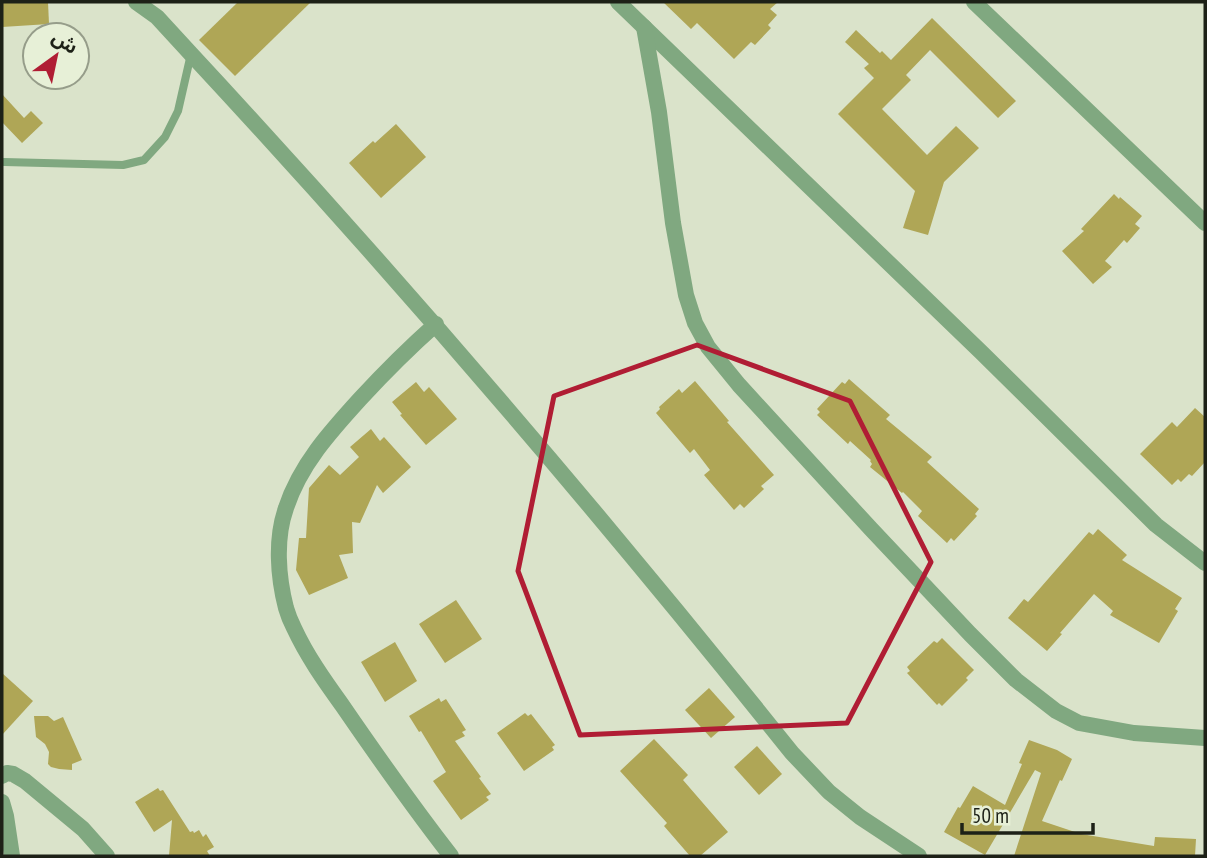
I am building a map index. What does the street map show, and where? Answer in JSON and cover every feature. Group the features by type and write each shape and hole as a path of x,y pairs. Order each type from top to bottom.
{"street":[{"path":"136,2 157,17 436,324 792,753 829,792 860,817 919,856"},
{"path":"618,2 1156,525 1205,563"},
{"path":"974,2 1205,223"},
{"path":"644,27 686,295 695,323 708,347 871,529 1016,680 1056,711 1079,723 1134,733 1205,738"},
{"path":"436,324 358,401 307,463 285,510 279,539 280,572 286,610 307,654 369,746 451,856"},
{"path":"2,776 13,774 25,781 83,829 107,856"},
{"path":"2,802 12,856"}],"lane":[{"path":"5,162 124,165 144,160 165,137 178,111 191,54"}],"highlighted area":[{"path":"697,345 850,401 931,562 847,723 580,735 518,571 554,396"}],"building":[{"path":"2,2 48,2 49,21 21,21 21,26 2,27"},
{"path":"238,2 311,2 235,76 199,40"},
{"path":"663,2 778,2 770,9 777,15 768,25 771,28 755,45 751,42 734,59 697,23 691,29"},
{"path":"932,18 1016,101 998,118 930,50 906,75 911,80 882,109 927,155 956,126 979,148 944,182 928,235 903,228 915,191 838,114 874,78 864,68 869,64 845,42 856,30 891,60"},
{"path":"2,94 24,118 31,111 43,123 22,143 2,122"},
{"path":"396,124 426,157 381,198 349,163"},
{"path":"1114,194 1142,216 1135,224 1140,228 1127,243 1124,240 1105,261 1112,267 1093,284 1062,251 1084,231 1081,229"},
{"path":"849,379 890,415 886,419 932,457 927,462 979,509 975,514 977,516 954,541 951,538 947,543 918,516 922,511 903,492 870,467 871,460 850,441 848,444 817,415 820,412 817,409 842,382 845,384"},
{"path":"695,381 774,475 761,486 764,489 744,508 740,504 734,510 704,475 710,470 694,449 690,453 656,413 679,389 682,393"},
{"path":"416,382 424,392 429,387 457,419 426,445 392,402"},
{"path":"1195,408 1205,417 1205,462 1192,476 1189,474 1181,482 1178,479 1172,485 1140,454 1172,422 1177,427"},
{"path":"371,429 380,441 384,437 411,467 383,493 377,485 360,523 352,522 353,553 339,555 348,578 309,595 296,570 299,538 306,538 309,488 329,465 340,475 359,457 350,447"},
{"path":"1098,529 1127,555 1122,560 1182,598 1175,609 1178,611 1159,643 1110,615 1113,611 1094,594 1047,651 1008,618 1024,599 1028,602 1089,532 1093,535"},
{"path":"456,600 482,639 445,663 419,624"},
{"path":"942,638 974,670 966,678 968,680 942,706 939,703 937,705 907,673 910,671 907,667 934,641 937,643"},
{"path":"395,642 417,681 385,702 361,662"},
{"path":"2,673 33,701 2,735"},
{"path":"709,688 735,717 711,738 685,710"},
{"path":"439,698 441,702 446,699 466,730 462,732 465,736 455,741 491,794 486,797 489,800 461,820 433,781 446,772 409,716"},
{"path":"525,713 528,716 531,714 555,745 552,747 554,750 524,771 497,733"},
{"path":"34,716 48,716 54,721 63,717 82,760 72,764 72,770 51,767 48,764 49,752 45,744 36,737"},
{"path":"654,739 688,775 683,780 728,832 700,856 690,856 664,826 667,823 620,771"},
{"path":"1029,740 1057,750 1072,759 1042,821 1081,834 1154,846 1155,837 1196,839 1195,856 1014,856 1041,773 1035,770 985,855 944,832 973,786 1005,805"},
{"path":"757,746 782,774 759,795 734,767"},
{"path":"158,788 163,790 190,832 199,830 203,837 206,834 214,847 207,851 210,856 169,856 172,820 154,832 135,802"}]}
